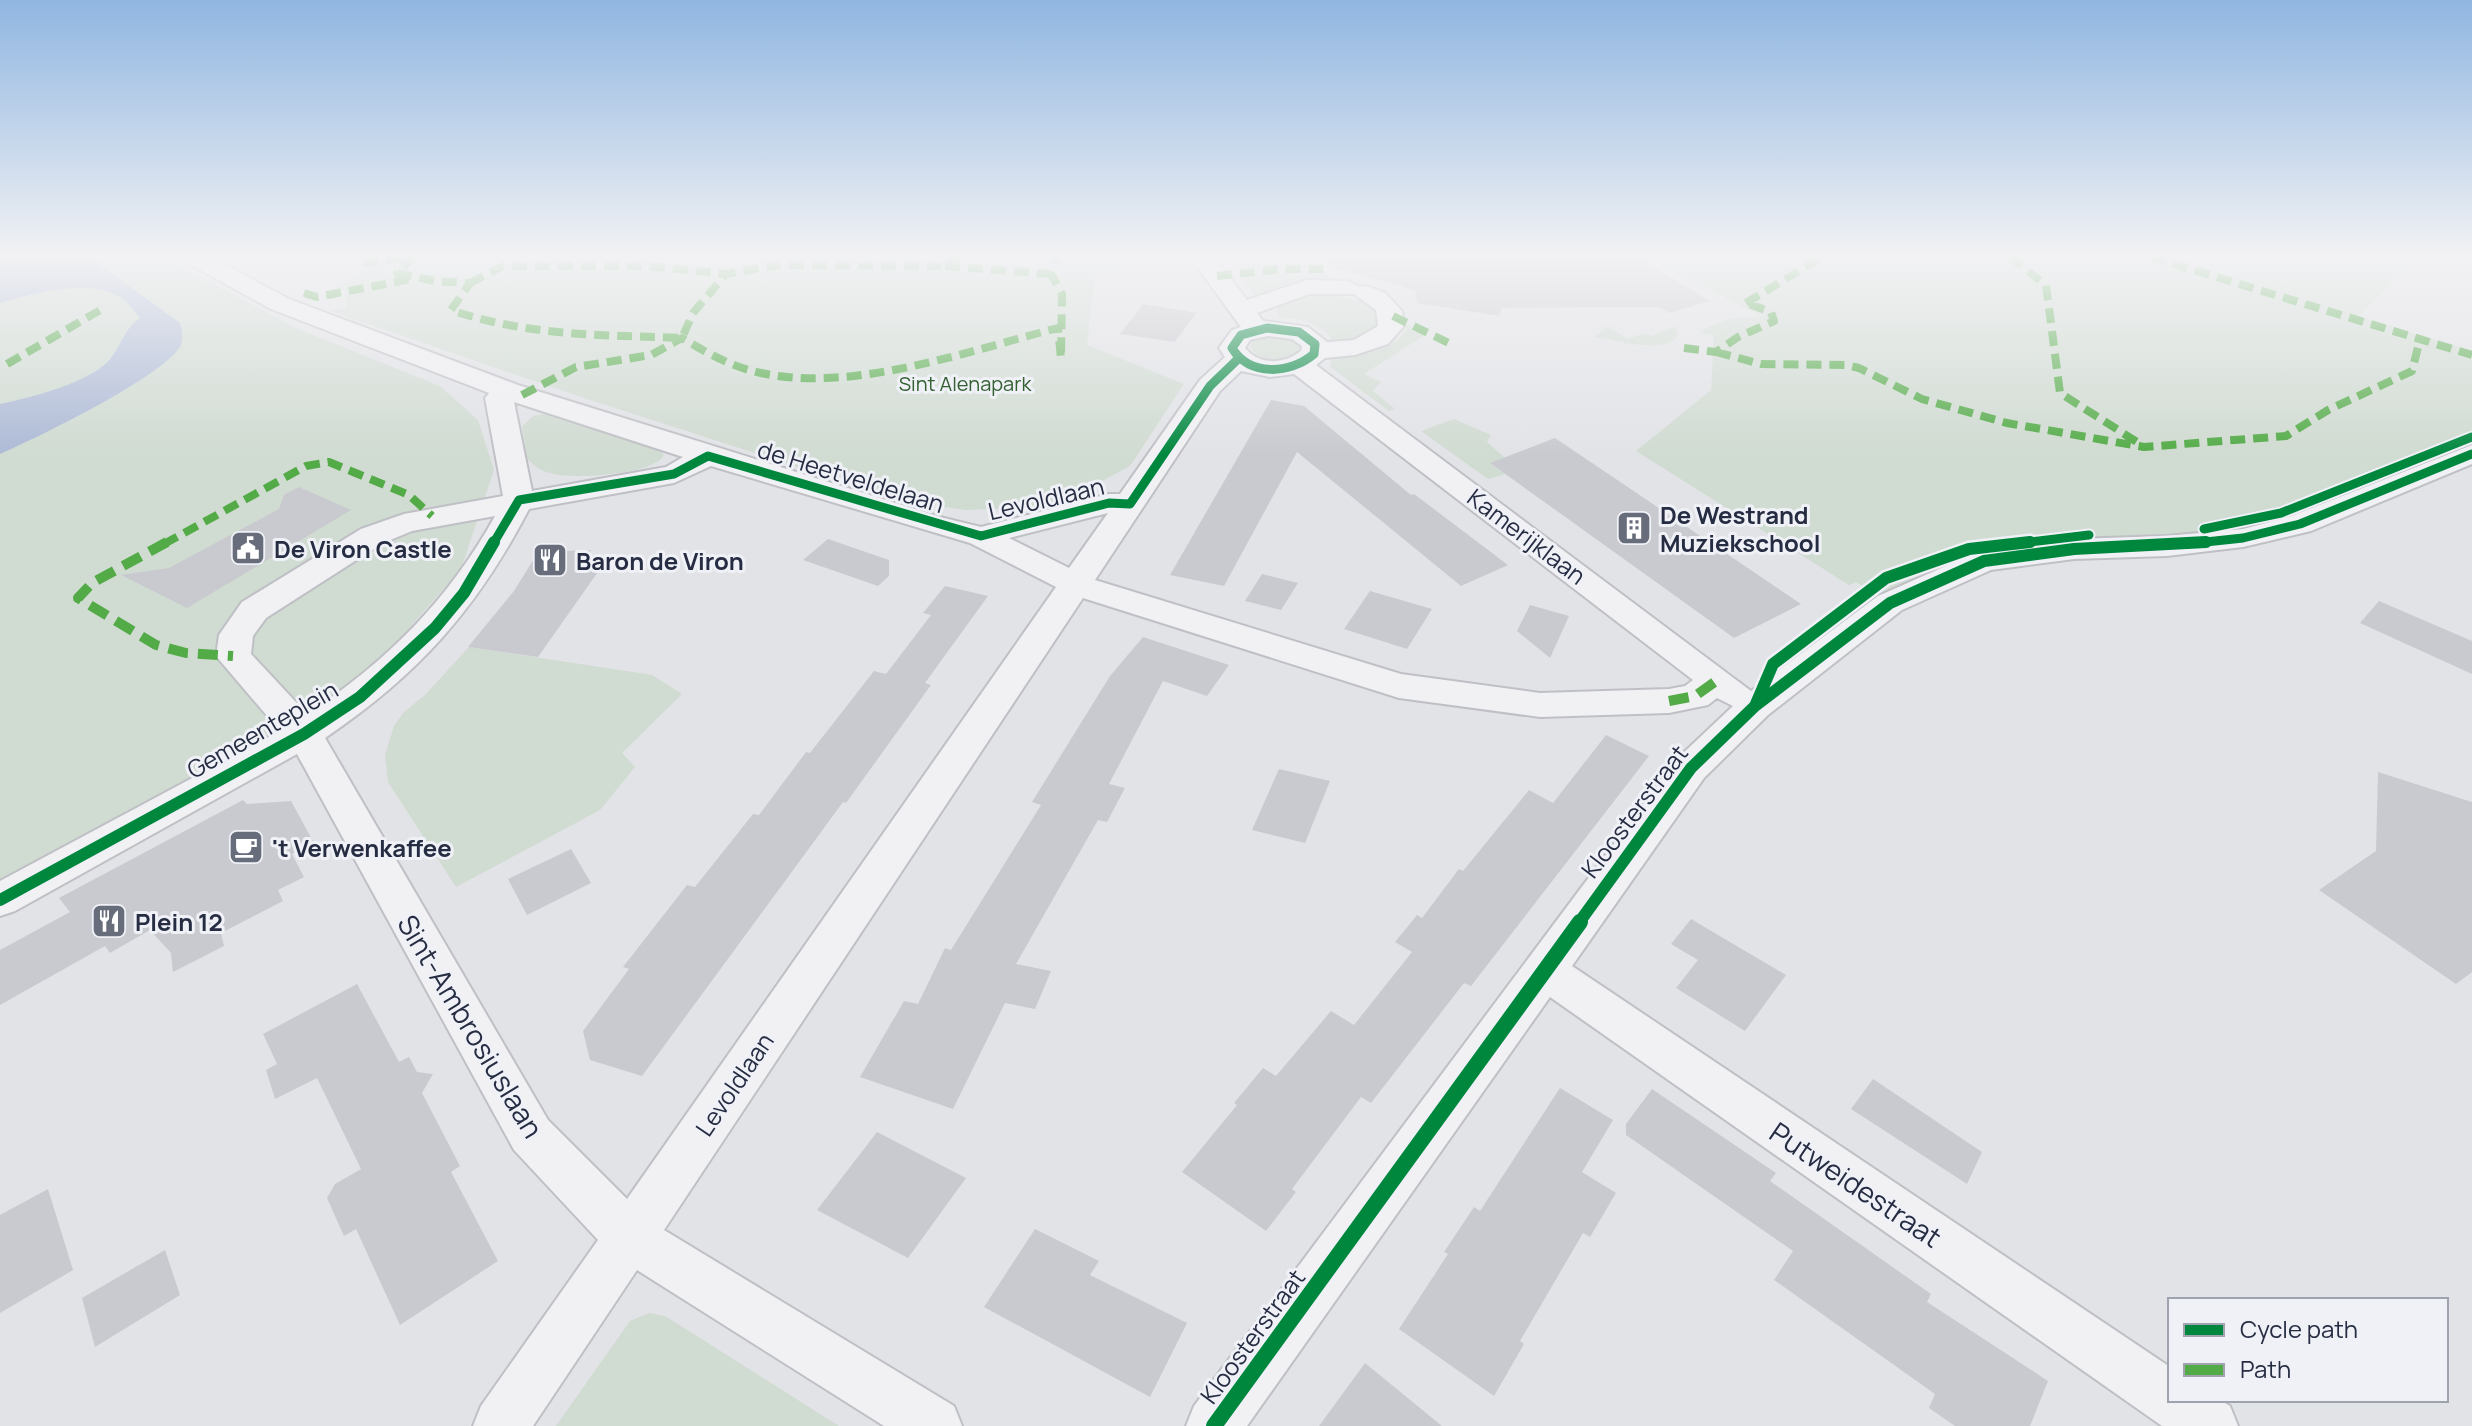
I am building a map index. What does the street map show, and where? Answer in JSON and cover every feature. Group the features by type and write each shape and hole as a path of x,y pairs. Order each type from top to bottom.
{"street":[{"name":"de Heetveldelaan","path":"331,324 508,391 708,456 981,536 1077,585 1399,686 1540,705 1669,701 1695,696 1716,681"},
{"path":"1246,324 1232,348 1239,358 1252,366 1268,368 1376,340 1392,324"},
{"name":"Kamerijklaan","path":"1261,324 1299,332 1312,339 1307,357 1390,431 1716,681 1755,706"},
{"name":"Levoldlaan","path":"501,1426 1210,386 1239,358"},
{"path":"508,391 499,398 519,500"},
{"name":"Kloosterstraat","path":"1214,1426 1691,768 1755,706 1890,603 1984,561 2074,549 2167,546 2243,538 2300,524 2471,455"},
{"name":"Gemeenteplein","path":"304,734 233,656 236,635 254,610 372,536 404,523 674,474 708,456"},
{"name":"Gemeenteplein","path":"0,900 304,734 360,697 435,628 486,561 519,500"},
{"name":"Levoldlaan","path":"981,536 1109,503 1130,504"},
{"name":"Sint-Ambrosiuslaan","path":"304,734 531,1135 630,1237 934,1426"},
{"name":"Putweidestraat","path":"1543,969 2168,1397"},
{"name":"Putweidestraat","path":"2175,1402 2210,1426"}],"green space":[{"path":"0,324 288,324 440,386 478,420 494,470 461,569 395,644 345,687 247,755 0,888"},
{"name":"Sint Alenapark","path":"367,324 1089,324 1087,345 1184,384 1130,466 1072,497 1032,507 965,510 876,496 835,479"},
{"path":"1311,324 1380,324 1369,338 1334,344 1318,326"},
{"path":"1718,324 2383,324 2472,351 2472,452 2300,524 1984,561 1890,603 1856,582 1849,585 1636,451 1711,390 1714,335 1702,333 1704,329"},
{"path":"1408,325 1425,335 1364,374 1381,382 1373,391 1395,409 1389,411 1330,367 1332,359 1386,347 1402,335"},
{"path":"1608,326 1627,339 1645,333 1651,336 1676,326 1678,336 1661,345 1594,337"},
{"path":"1265,335 1290,335 1301,345 1301,349 1289,357 1267,359 1250,346 1254,339"},
{"path":"548,413 658,449 664,455 646,467 613,474 579,476 546,472 527,458 522,426 533,416"},
{"path":"1454,419 1491,435 1487,442 1505,458 1491,464 1505,474 1488,479 1421,431"},
{"path":"469,647 652,675 682,694 622,753 635,767 600,810 456,887 388,782 385,755 394,726 403,713 425,695"},
{"path":"649,1313 665,1316 839,1426 556,1426 630,1321"}],"water":[{"path":"134,324 180,324 182,341 168,360 149,375 68,421 0,454 0,404 76,382 102,367"}],"building":[{"path":"1128,324 1188,324 1175,342 1120,334"},
{"path":"1271,400 1304,406 1411,495 1414,494 1508,565 1461,586 1297,452 1224,586 1170,575"},
{"name":"De Westrand Muziekschool","path":"1555,438 1801,604 1734,638 1490,463"},
{"name":"De Viron Castle","path":"299,487 351,510 187,608 121,575 169,568 279,509 284,495"},
{"path":"828,539 889,560 889,576 878,586 803,560"},
{"path":"591,550 582,569 600,569 538,657 468,647 514,591 538,552"},
{"path":"1262,574 1298,583 1281,610 1245,601"},
{"path":"945,586 988,596 925,683 931,685 846,803 843,802 642,1076 590,1060 583,1031 629,969 623,967 687,885 695,887 753,814 759,815 806,752 810,753 874,671 886,674 931,615 923,613"},
{"path":"1370,591 1432,609 1407,649 1344,629"},
{"path":"2379,601 2472,641 2472,674 2360,623"},
{"path":"1530,605 1569,616 1550,658 1517,631"},
{"path":"1143,637 1229,665 1207,696 1163,681 1109,784 1125,788 1107,822 1098,820 1016,964 1051,971 1035,1009 1005,1003 953,1109 860,1077 904,1001 918,1004 945,948 951,950 1041,805 1032,802 1110,676"},
{"path":"1606,735 1649,756 1471,986 1464,983 1371,1103 1361,1097 1292,1189 1296,1192 1266,1231 1182,1172 1263,1068 1276,1076 1331,1011 1354,1025 1412,952 1395,942 1417,915 1422,918 1459,869 1463,871 1529,790 1553,803"},
{"path":"1279,769 1330,781 1305,843 1252,830"},
{"path":"2378,772 2472,802 2472,972 2456,984 2319,890 2376,851"},
{"path":"243,800 247,804 291,801 314,843 292,854 304,877 278,890 283,901 221,933 224,946 173,972 171,953 150,930 110,953 105,946 0,1005 0,950 70,912 59,898"},
{"path":"571,849 591,883 527,915 508,879"},
{"path":"1691,919 1786,975 1745,1031 1676,988 1698,960 1671,944"},
{"path":"357,984 399,1062 409,1057 417,1072 433,1074 422,1093 460,1166 451,1172 498,1261 400,1325 356,1229 344,1236 327,1198 335,1184 361,1169 317,1078 275,1099 266,1070 277,1064 263,1034"},
{"path":"1873,1079 1982,1152 1967,1184 1851,1109"},
{"path":"1560,1088 1613,1120 1582,1172 1616,1193 1590,1237 1583,1233 1520,1341 1524,1344 1494,1396 1399,1329 1448,1254 1444,1252 1474,1207 1480,1211"},
{"path":"1652,1089 1776,1173 1770,1181 1931,1294 1927,1302 2048,1381 2030,1426 1955,1426 1929,1408 1935,1394 1774,1280 1793,1251 1626,1135 1626,1124"},
{"path":"877,1132 966,1178 908,1258 817,1210"},
{"path":"48,1189 73,1270 0,1313 0,1215"},
{"path":"1035,1229 1099,1261 1090,1275 1187,1323 1150,1397 984,1307"},
{"path":"165,1250 180,1295 95,1347 82,1298"},
{"path":"1365,1363 1442,1426 1319,1426"}],"marked path":[{"path":"7,364 79,324"},
{"path":"491,324 542,332 682,338 688,324"},
{"path":"522,395 576,367 651,355 682,338 747,370 771,375 842,376 916,364 1058,328 1061,358 1062,324"},
{"path":"1409,324 1453,345"},
{"path":"1684,348 1716,352 1738,337 1768,324"},
{"path":"2051,324 2060,393 2137,442"},
{"path":"2369,324 2472,355"},
{"path":"1716,352 1761,364 1846,365 1859,368 1922,399 2007,423 2144,447 2286,436 2328,410 2412,371 2420,339"},
{"path":"233,656 186,653 156,645 78,598 92,583 306,466 329,462 409,495 432,516"},
{"path":"1669,701 1695,696 1716,681"}],"cycle path":[{"path":"1267,328 1299,332 1315,344 1314,354 1306,361 1283,369 1258,368 1247,364 1232,348 1241,335 1267,328"},
{"path":"0,900 304,734 360,697 435,628 464,593 519,500 674,474 708,456 981,536 1109,503 1130,504 1210,386 1239,358"},
{"path":"2204,529 2281,513 2472,437"},
{"path":"1214,1426 1691,768 1755,706 1890,603 1984,561 2074,549 2167,546 2243,538 2300,524 2472,454"},
{"path":"1755,706 1773,664 1886,578 1969,549 2089,535"}],"place":[{"name":"De Westrand Muziekschool","path":"1634,528"},
{"name":"De Viron Castle","path":"248,548"},
{"name":"Baron de Viron","path":"550,560"},
{"name":"'t Verwenkaffee","path":"246,847"},
{"name":"Plein 12","path":"109,921"}]}
